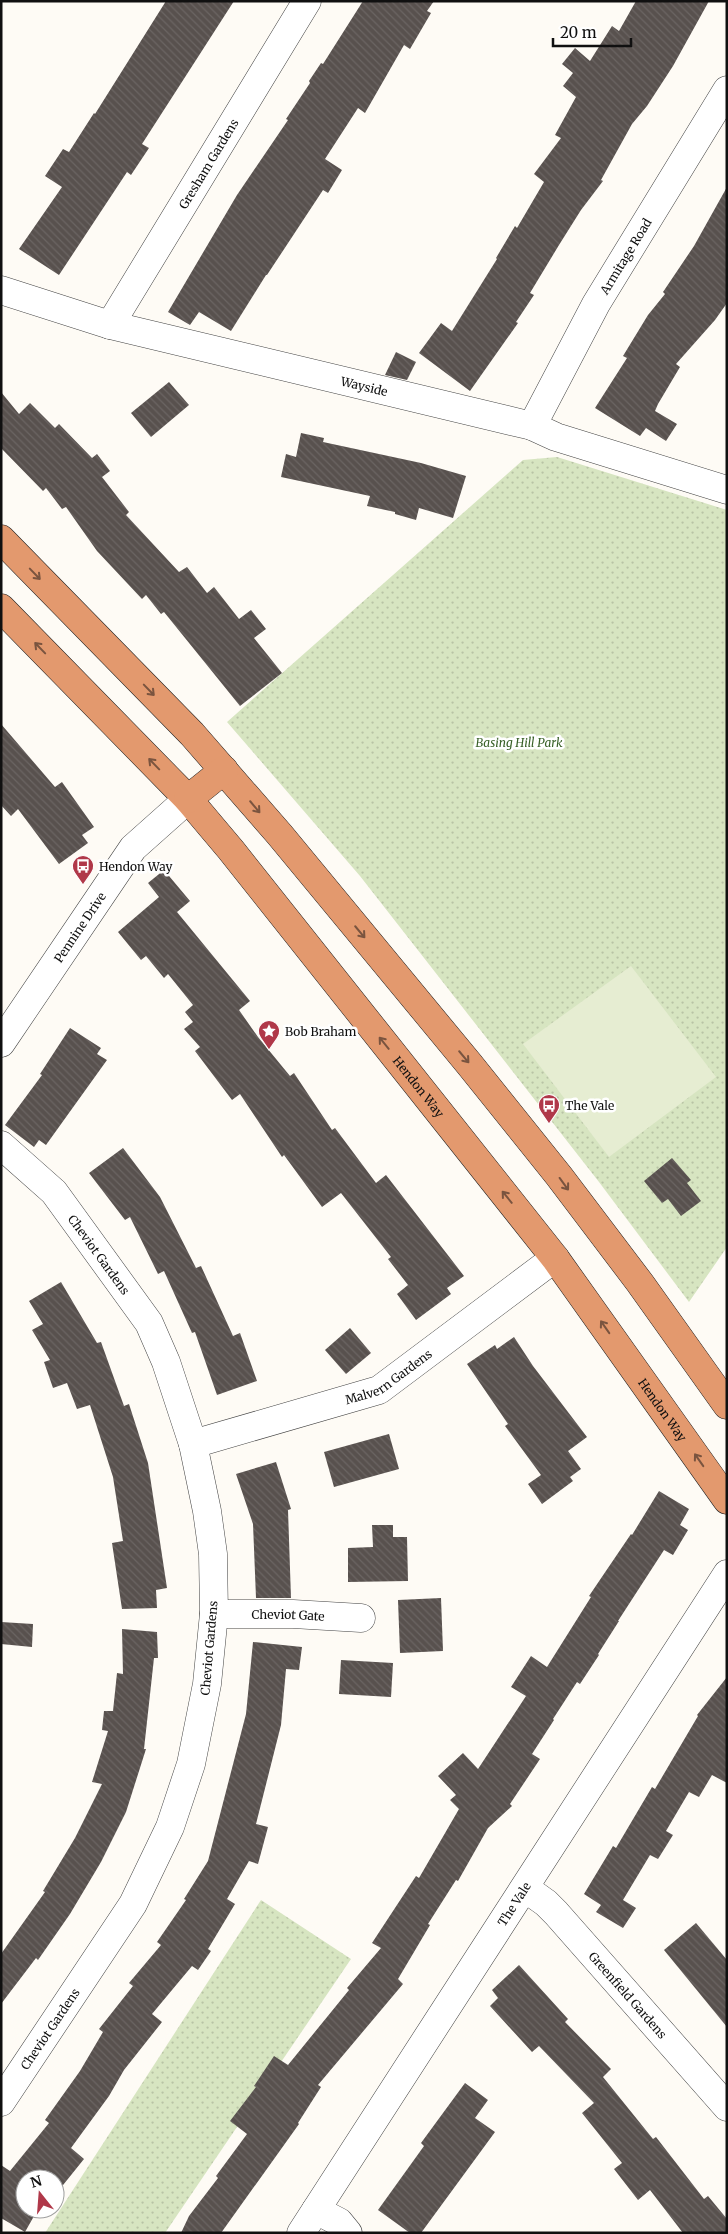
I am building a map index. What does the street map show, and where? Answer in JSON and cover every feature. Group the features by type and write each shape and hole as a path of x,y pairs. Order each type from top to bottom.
{"highway":[{"path":"1,539 192,734 224,770 470,1064 640,1283 727,1405"},
{"name":"Hendon Way","path":"1,608 188,798 555,1258 727,1500"},
{"path":"188,798 224,770"}],"street":[{"name":"Gresham Gardens","path":"110,326 307,1"},
{"name":"Armitage Road","path":"532,426 596,304 727,90"},
{"name":"Wayside","path":"1,290 110,326 532,426 556,437 727,490"},
{"name":"Pennine Drive","path":"1,1043 133,848 188,798"},
{"name":"Cheviot Gardens","path":"1,1145 54,1192 149,1323 166,1362 193,1444 207,1511 213,1554 214,1614 207,1684 191,1764 170,1827 133,1904 1,2102"},
{"name":"Malvern Gardens","path":"193,1444 379,1390 555,1258"},
{"name":"The Vale","path":"301,2233 727,1574"},
{"name":"Cheviot Gate","path":"214,1614 293,1614 360,1618"},
{"name":"Greenfield Gardens","path":"525,1888 546,1903 556,1913 727,2107"},
{"path":"316,2210 339,2222 348,2233"}],"green space":[{"name":"Basing Hill Park","path":"557,457 727,510 727,1247 689,1302 599,1182 360,876 227,722 523,460"},
{"path":"631,966 716,1077 609,1157 523,1044"},
{"path":"261,1900 351,1959 165,2233 45,2233 54,2219 65,2219 65,2202"}],"building":[{"path":"166,1 234,1 142,144 149,148 131,175 127,172 59,275 19,249 62,187 45,176 63,149 69,152"},
{"path":"363,1 434,1 427,11 431,13 410,49 404,45 365,113 358,108 325,159 342,170 328,193 323,190 231,331 199,312 190,325 168,312 237,195 288,120 286,119 310,83 309,81 321,63 323,64"},
{"path":"636,1 709,1 673,66 647,106 632,124 601,180 603,181 581,210 530,293 534,295 516,322 518,323 470,391 419,353 441,323 452,331 497,259 515,226 517,228 544,182 534,174 561,138 555,135 576,97 563,86 573,73 562,64 575,48 590,61 612,26 619,31"},
{"path":"727,187 727,303 715,320 676,364 680,367 658,404 655,411 677,424 666,441 646,428 640,436 595,408 627,358 623,356 648,315 665,294 663,292 694,246"},
{"path":"396,352 416,362 407,380 385,375"},
{"path":"169,382 189,405 151,437 131,413"},
{"path":"1,392 19,414 30,403 55,428 59,424 92,458 97,454 110,471 102,477 129,512 126,515 179,572 187,567 207,593 214,587 239,619 251,610 266,629 254,638 282,673 240,706 164,612 161,614 146,595 142,599 97,551 66,507 62,509 46,488 43,491 1,448"},
{"path":"301,433 324,438 323,442 421,463 466,476 453,518 419,508 416,520 395,514 395,512 367,506 370,496 281,477 286,454 296,457"},
{"path":"1,724 55,787 62,782 94,827 82,835 88,843 59,864 18,809 11,816 1,805"},
{"path":"164,870 190,901 177,912 250,1001 239,1010 258,1037 290,1076 294,1073 332,1130 335,1128 376,1183 386,1175 464,1276 447,1288 451,1294 416,1320 397,1294 408,1285 388,1259 391,1257 341,1193 322,1207 284,1155 282,1157 240,1094 232,1100 195,1051 200,1047 184,1029 193,1022 185,1012 193,1005 168,974 164,978 146,956 141,960 118,932 159,897 148,883"},
{"path":"70,1028 101,1048 97,1054 107,1060 46,1145 39,1140 34,1147 5,1125 42,1075 40,1074"},
{"path":"123,1148 160,1197 196,1268 201,1266 233,1336 240,1333 257,1381 217,1395 195,1332 192,1333 164,1271 158,1274 130,1217 125,1220 89,1173"},
{"path":"672,1158 691,1180 687,1183 701,1201 681,1216 668,1199 662,1203 644,1181"},
{"path":"61,1282 97,1343 101,1342 124,1406 129,1404 148,1463 167,1588 156,1590 157,1608 122,1609 112,1543 123,1541 113,1477 90,1405 77,1409 67,1383 53,1388 44,1362 50,1360 32,1330 43,1324 29,1301"},
{"path":"350,1328 371,1353 346,1374 325,1350"},
{"path":"514,1337 533,1366 587,1437 568,1451 581,1469 570,1477 573,1481 542,1504 528,1484 541,1475 505,1426 508,1424 467,1364 495,1345 497,1349"},
{"path":"389,1434 399,1469 334,1487 324,1452"},
{"path":"276,1462 291,1509 288,1510 291,1598 256,1598 253,1524 236,1474"},
{"path":"659,1491 689,1509 680,1525 688,1530 673,1555 664,1550 580,1684 577,1682 553,1719 532,1754 540,1759 510,1804 512,1806 488,1828 458,1881 456,1880 428,1924 430,1925 398,1979 403,1984 318,2085 321,2087 299,2124 221,2233 181,2233 189,2216 218,2178 216,2176 247,2134 230,2121 256,2087 254,2086 274,2056 288,2065 349,1990 347,1988 381,1948 372,1943 416,1876 419,1878 459,1809 450,1800 456,1795 438,1776 463,1753 478,1769 526,1696 511,1687 531,1656 547,1667 591,1597 589,1596 632,1535"},
{"path":"372,1525 393,1525 393,1537 407,1537 408,1581 348,1582 348,1548 373,1547"},
{"path":"441,1598 443,1651 400,1653 398,1600"},
{"path":"1,1622 33,1624 32,1647 1,1644"},
{"path":"122,1629 157,1632 158,1658 154,1658 144,1749 146,1749 126,1812 101,1862 70,1914 38,1960 36,1958 1,2004 1,1954 45,1892 43,1891 75,1838 102,1784 92,1782 108,1731 102,1730 104,1711 113,1711 117,1673 123,1674"},
{"path":"253,1642 302,1647 299,1670 286,1669 281,1725 256,1824 268,1827 258,1864 249,1861 227,1899 235,1904 208,1949 211,1951 198,1970 192,1966 152,2014 162,2022 124,2070 109,2096 71,2148 84,2159 65,2183 65,2169 15,2169 15,2219 32,2219 25,2232 1,2218 1,2165 10,2171 49,2123 45,2120 80,2071 103,2032 99,2029 133,1986 129,1983 161,1945 157,1942 186,1900 184,1899 208,1861 246,1714"},
{"path":"341,1660 393,1663 391,1697 339,1694"},
{"path":"727,1677 727,1783 712,1775 699,1797 689,1792 666,1831 673,1835 658,1859 650,1855 623,1900 636,1908 623,1928 596,1912 601,1905 584,1894 613,1846 616,1848 652,1787 655,1789 697,1715"},
{"path":"696,1923 727,1960 727,2027 664,1950"},
{"path":"519,1965 568,2019 565,2022 611,2069 603,2077 653,2139 656,2137 704,2199 708,2196 727,2219 727,2233 683,2233 650,2190 638,2200 614,2169 622,2163 582,2113 594,2103 539,2046 532,2052 490,2006 498,1998 492,1990"},
{"path":"465,2083 488,2100 475,2118 495,2132 421,2233 410,2233 378,2210 424,2146 421,2143"}],"place":[{"name":"Hendon Way","path":"83,885"},
{"name":"Bob Braham","path":"269,1050"},
{"name":"The Vale","path":"549,1124"}]}
